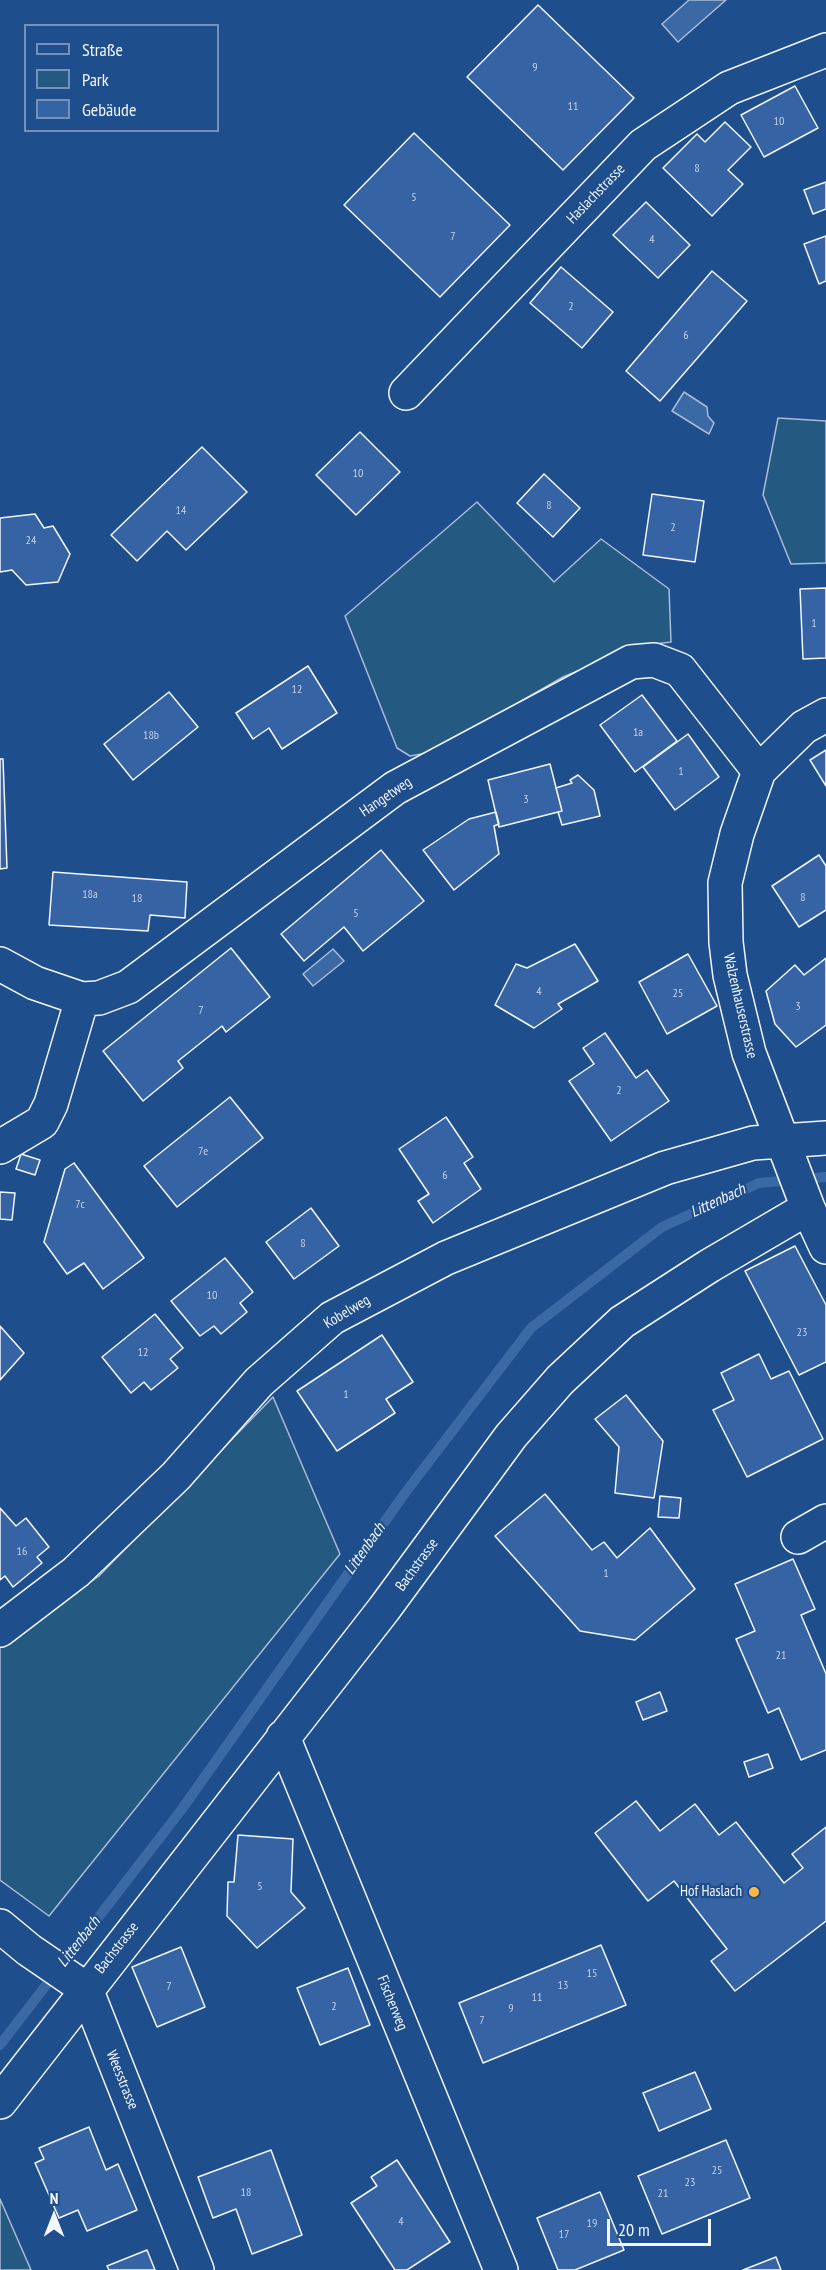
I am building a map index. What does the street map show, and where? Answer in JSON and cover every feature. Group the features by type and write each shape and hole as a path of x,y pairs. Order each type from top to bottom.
{"street":[{"name":"Haslachstrasse","path":"406,393 643,145 729,88 824,56"},
{"name":"Hangetweg","path":"0,964 35,983 82,999 99,998 128,987 394,788 631,663 654,660 680,670 759,771"},
{"name":"Walzenhauserstrasse","path":"826,716 804,727 759,771 736,834 725,883 726,942 730,975 748,1053 805,1203 826,1247"},
{"path":"0,1147 42,1122 51,1104 82,999"},
{"name":"Kobelweg","path":"0,1630 76,1572 176,1476 259,1382 332,1318 446,1258 665,1168 753,1143 787,1151 826,1138"},
{"name":"Bachstrasse","path":"0,2102 80,1985 284,1737 384,1609 511,1436 560,1380 622,1322 805,1203"},
{"name":"Fischerweg","path":"284,1737 501,2270"},
{"path":"10,1939 80,1985"},
{"name":"Weesstrasse","path":"80,1985 197,2270"}],"green space":[{"path":"778,418 826,421 826,563 791,564 763,495"},
{"path":"477,502 554,582 601,539 669,589 671,642 639,646 563,677 433,752 410,756 397,748 345,616"},
{"path":"273,1397 340,1554 49,1916 0,1880 0,1646 99,1576"},
{"path":"0,2199 31,2270 0,2270"}],"shaded area":[{"path":"689,0 726,0 678,42 662,24"},
{"path":"684,392 707,407 708,416 714,423 709,434 672,411"},
{"path":"333,949 344,961 313,986 303,974"}],"building":[{"path":"538,5 634,98 563,170 467,77"},
{"path":"795,86 818,128 764,157 741,115"},
{"path":"725,122 751,147 728,170 743,184 712,216 663,168 697,134 705,142"},
{"path":"414,133 510,225 440,297 344,205"},
{"path":"826,182 826,209 813,214 804,190"},
{"path":"646,202 690,245 658,278 613,235"},
{"path":"826,236 826,281 819,284 804,244"},
{"path":"561,267 613,312 582,348 530,303"},
{"path":"712,271 747,301 660,401 626,371"},
{"path":"360,432 400,472 356,515 316,475"},
{"path":"202,447 247,492 186,550 167,531 137,561 111,535"},
{"path":"544,474 580,508 553,537 517,503"},
{"path":"652,494 704,501 695,562 643,555"},
{"path":"35,514 44,528 53,526 70,554 58,582 26,585 12,570 0,572 0,518"},
{"path":"826,588 826,658 803,659 800,589"},
{"path":"308,666 337,713 282,749 269,728 253,739 236,713"},
{"path":"169,692 198,727 133,780 104,744"},
{"path":"642,695 677,741 635,772 600,725"},
{"path":"688,734 719,777 675,810 643,767"},
{"path":"826,750 826,786 810,760"},
{"path":"0,759 3,759 7,868 0,869"},
{"path":"550,764 562,811 499,827 488,780"},
{"path":"578,775 594,790 600,816 562,825 558,812 562,811 556,788 572,783 570,780"},
{"path":"496,812 499,824 494,826 499,854 454,890 423,850 469,819"},
{"path":"381,850 424,901 363,951 344,927 304,961 281,934"},
{"path":"819,855 826,866 826,910 799,927 772,886"},
{"path":"53,872 187,882 185,918 150,915 148,931 49,925"},
{"path":"575,944 598,981 558,1004 562,1009 534,1028 495,1005 516,964 527,968"},
{"path":"231,948 270,997 226,1032 222,1026 178,1061 183,1068 143,1101 103,1051"},
{"path":"688,954 717,1006 667,1034 639,982"},
{"path":"826,958 826,1025 796,1047 775,1024 766,991 795,965 804,975"},
{"path":"605,1033 636,1078 647,1070 669,1101 611,1141 569,1081 594,1064 583,1048"},
{"path":"230,1097 263,1138 177,1207 144,1166"},
{"path":"446,1117 473,1157 464,1163 481,1189 433,1223 418,1201 429,1194 399,1149"},
{"path":"21,1154 40,1160 35,1175 16,1169"},
{"path":"74,1163 144,1258 103,1289 84,1263 67,1274 44,1242 65,1169"},
{"path":"0,1192 15,1193 12,1220 0,1219"},
{"path":"311,1208 339,1246 294,1279 266,1242"},
{"path":"795,1246 826,1305 826,1362 799,1375 745,1271"},
{"path":"225,1258 253,1292 240,1303 247,1312 221,1334 214,1326 200,1336 171,1301"},
{"path":"155,1314 183,1348 170,1359 178,1368 151,1390 144,1382 131,1393 102,1357"},
{"path":"0,1326 24,1353 0,1380"},
{"path":"382,1335 413,1382 386,1399 395,1413 337,1451 297,1391"},
{"path":"759,1354 771,1379 789,1371 823,1439 747,1477 713,1410 734,1400 721,1373"},
{"path":"626,1395 663,1441 654,1498 615,1493 619,1447 595,1419"},
{"path":"545,1494 592,1550 604,1542 617,1558 650,1528 695,1589 635,1640 580,1631 495,1536"},
{"path":"660,1496 681,1498 679,1518 658,1517"},
{"path":"0,1508 16,1526 26,1518 49,1547 37,1557 42,1563 13,1587 5,1576 0,1580"},
{"path":"793,1559 815,1609 801,1615 826,1674 826,1750 801,1760 779,1708 768,1713 736,1639 755,1631 735,1584"},
{"path":"660,1692 667,1711 643,1720 636,1702"},
{"path":"768,1754 773,1768 749,1777 744,1762"},
{"name":"Hof Haslach","path":"636,1801 660,1831 695,1804 719,1835 736,1822 784,1883 803,1868 792,1854 826,1827 826,1921 735,1991 711,1961 727,1949 674,1881 648,1901 595,1833"},
{"path":"238,1835 293,1839 291,1892 305,1908 257,1948 227,1916 228,1882 234,1882"},
{"path":"601,1945 626,2005 483,2063 459,2003"},
{"path":"181,1947 205,2007 157,2027 132,1967"},
{"path":"348,1968 370,2025 320,2045 297,1988"},
{"path":"695,2072 711,2109 659,2131 643,2093"},
{"path":"89,2127 106,2170 118,2164 137,2210 87,2231 78,2210 59,2218 35,2163 44,2159 39,2148"},
{"path":"726,2140 750,2198 662,2234 638,2176"},
{"path":"271,2150 302,2235 252,2254 236,2209 213,2218 198,2177"},
{"path":"397,2160 450,2242 407,2270 395,2270 351,2203 377,2186 371,2177"},
{"path":"600,2192 624,2250 575,2270 558,2270 537,2218"},
{"path":"147,2250 155,2270 109,2270 107,2266"},
{"path":"776,2257 781,2270 743,2270"}],"waterway":[{"name":"Littenbach","path":"0,2045 182,1809 405,1493 531,1328 662,1227 759,1183 826,1177"}],"place":[{"name":"Hof Haslach","path":"754,1892"}]}
